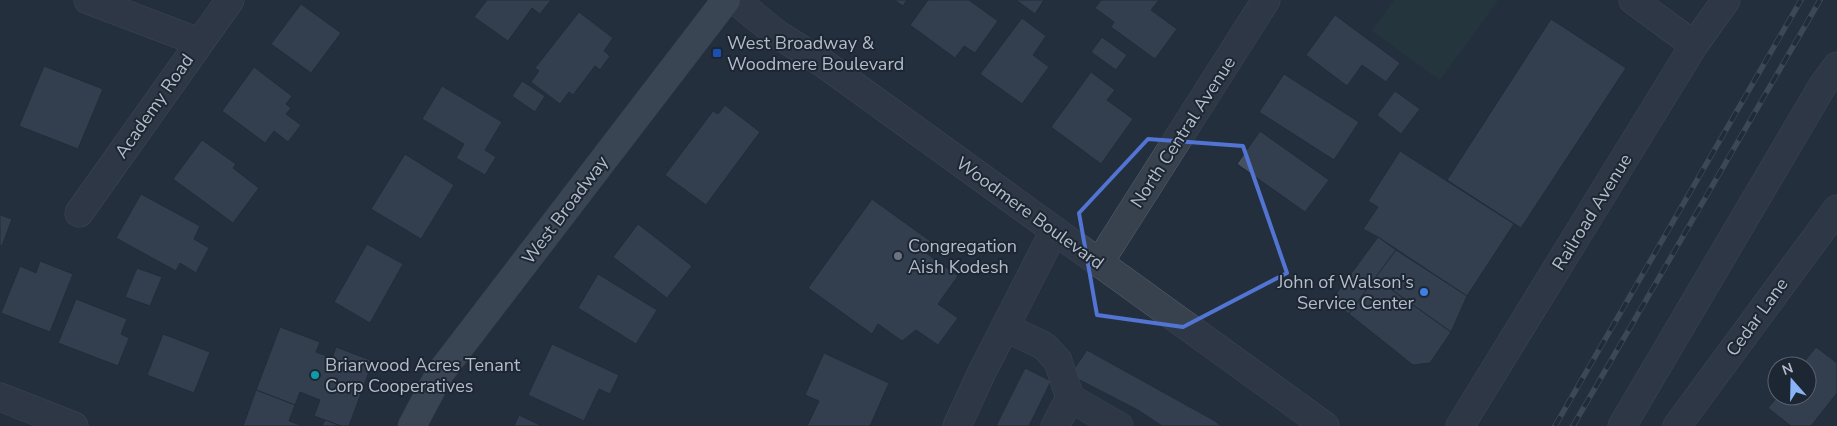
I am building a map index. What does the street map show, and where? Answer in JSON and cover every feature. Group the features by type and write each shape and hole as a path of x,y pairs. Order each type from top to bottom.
{"main road":[{"name":"West Broadway","path":"412,426 440,373 726,0"}],"street":[{"path":"88,0 199,42"},
{"name":"Academy Road","path":"79,213 230,0"},
{"name":"Woodmere Boulevard","path":"735,0 777,34 823,63 1325,426"},
{"name":"North Central Avenue","path":"1099,263 1266,0"},
{"path":"1633,0 1694,45"},
{"name":"Railroad Avenue","path":"1460,426 1694,45 1726,0"},
{"path":"1622,426 1823,85 1837,66"},
{"name":"Cedar Lane","path":"1677,426 1837,209"},
{"path":"957,426 1054,231"},
{"path":"1005,327 1044,346 1058,361 1070,398 1119,426"},
{"path":"0,397 74,426"},
{"path":"1055,426 1070,398"}],"highlighted area":[{"path":"1148,139 1243,146 1287,273 1183,327 1097,315 1079,213"}],"green space":[{"path":"1394,0 1498,0 1440,80 1372,31"}],"building":[{"path":"487,0 551,0 540,14 532,8 508,41 474,17"},
{"path":"894,0 907,0 903,6"},
{"path":"928,0 969,0 998,21 975,53 964,46 955,58 910,25"},
{"path":"1016,0 1044,0 1035,14"},
{"path":"1101,0 1159,0 1151,10 1177,29 1155,59 1111,27 1114,22 1095,8"},
{"path":"301,4 341,33 311,73 271,44"},
{"path":"579,12 613,38 604,51 610,56 600,70 595,66 573,95 569,92 560,104 531,82 539,71 535,68"},
{"path":"1335,15 1400,63 1386,82 1362,65 1347,86 1306,55"},
{"path":"1022,18 1046,36 1033,55 1049,67 1022,104 980,74"},
{"path":"1551,19 1626,68 1521,228 1447,180"},
{"path":"1102,37 1127,55 1116,70 1091,52"},
{"path":"44,66 103,89 78,149 19,126"},
{"path":"254,67 292,96 286,104 291,108 286,114 301,125 288,142 274,131 265,143 222,111"},
{"path":"1091,72 1115,90 1107,100 1133,119 1101,164 1051,127"},
{"path":"1284,74 1359,122 1334,160 1259,112"},
{"path":"522,81 545,96 535,112 512,96"},
{"path":"442,86 502,122 485,150 496,157 485,175 456,158 464,144 422,119"},
{"path":"1395,91 1420,109 1401,134 1377,115"},
{"path":"725,105 760,132 706,205 665,175 713,111 718,114"},
{"path":"1260,131 1329,180 1305,212 1237,164"},
{"path":"202,140 236,164 233,168 259,188 233,223 173,179"},
{"path":"1400,151 1514,224 1467,296 1363,229 1378,207 1368,201"},
{"path":"405,154 454,185 421,239 371,209"},
{"path":"141,194 200,226 194,239 209,248 196,273 180,263 176,271 116,238"},
{"path":"872,199 933,243 926,253 958,276 938,304 958,318 938,345 916,330 902,341 878,324 872,334 808,288"},
{"path":"0,215 12,219 2,246 0,245"},
{"path":"638,224 692,266 667,298 613,257"},
{"path":"1378,237 1396,250 1349,314 1331,301"},
{"path":"367,244 403,264 370,323 334,302"},
{"path":"1396,250 1467,296 1451,332 1375,278"},
{"path":"40,261 73,274 50,332 1,313 20,266 36,273"},
{"path":"137,268 162,277 150,306 125,297"},
{"path":"598,274 657,310 636,344 578,308"},
{"path":"1375,278 1451,332 1430,363 1413,365 1349,314"},
{"path":"76,299 127,319 121,334 129,338 118,366 58,343"},
{"name":"Briarwood Acres Tenant Corp Cooperatives","path":"280,327 320,342 316,352 332,358 336,347 373,361 349,426 341,426 314,416 320,400 300,392 295,405 256,390"},
{"path":"163,334 210,352 194,393 147,375"},
{"path":"552,344 619,375 610,394 599,389 584,421 528,395"},
{"path":"1816,347 1837,363 1837,393 1811,426 1791,426 1768,408 1770,406 1817,406 1817,356 1809,356"},
{"path":"1087,350 1221,426 1162,426 1138,410 1070,375"},
{"path":"824,353 889,383 870,426 807,426 819,401 805,395"},
{"path":"1025,368 1051,381 1029,426 996,426"},
{"path":"256,390 295,405 289,421 303,426 243,426"},
{"path":"519,415 542,426 514,426"},
{"path":"325,420 341,426 322,426"}],"railway":[{"path":"1555,426 1801,0"},
{"path":"1573,426 1820,0"}],"place":[{"name":"West Broadway & Woodmere Boulevard","path":"717,53"},
{"name":"Congregation Aish Kodesh","path":"898,256"},
{"name":"John of Walson's Service Center","path":"1424,292"},
{"name":"Briarwood Acres Tenant Corp Cooperatives","path":"315,375"}]}
